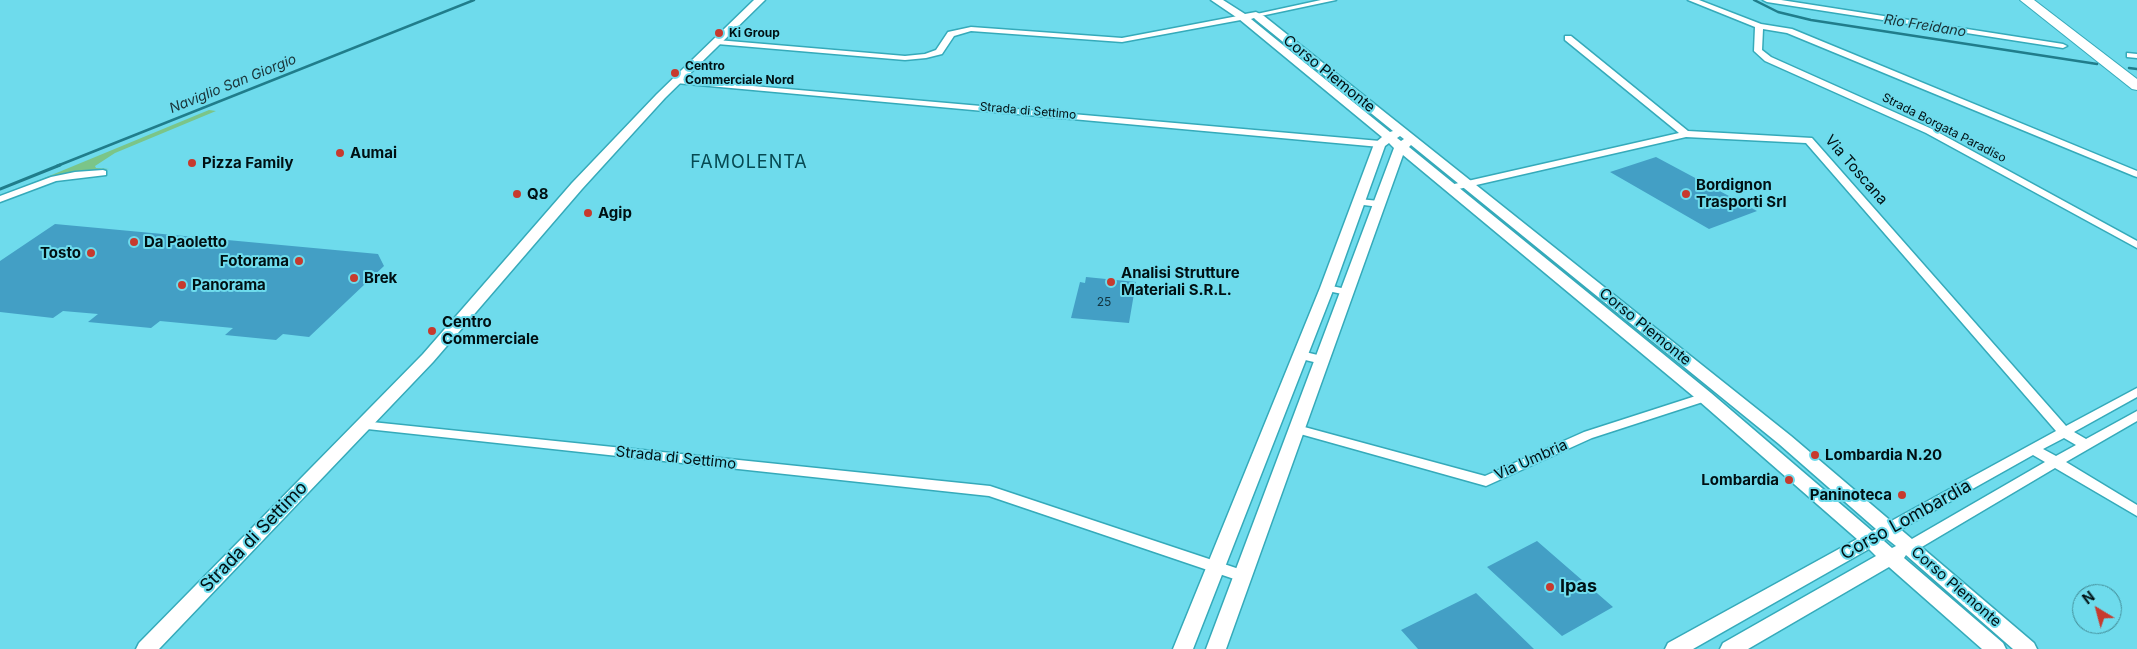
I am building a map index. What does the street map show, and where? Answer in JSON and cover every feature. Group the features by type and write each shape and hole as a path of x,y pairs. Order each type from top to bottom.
{"highway":[{"path":"2026,0 2137,86"},
{"path":"2035,0 2137,78"},
{"path":"2041,0 2053,13"}],"street":[{"name":"Strada di Settimo","path":"146,649 428,358 577,186 676,81 760,0"},
{"path":"1216,0 1249,16"},
{"path":"717,42 905,58 926,56 939,52 951,34 971,29 1122,40 1332,0"},
{"name":"Strada Borgata Paradiso","path":"1692,0 1759,26 1789,31 2137,174"},
{"path":"1767,0 2063,46"},
{"name":"Corso Piemonte","path":"1249,16 1297,48 1450,188 1705,397 1996,649"},
{"name":"Corso Piemonte","path":"1249,16 1283,51 1396,140 1466,184 1699,370 1785,440 2027,649"},
{"name":"Strada Borgata Paradiso","path":"1759,26 1758,51 1768,59 1929,131 2137,245"},
{"path":"1568,38 1686,134"},
{"path":"1283,51 1297,48"},
{"name":"Strada di Settimo","path":"676,81 1396,140"},
{"name":"Via Toscana","path":"1450,188 1686,134 1809,140 2064,432 2086,445"},
{"path":"1184,649 1300,354 1328,288 1359,202 1396,140"},
{"path":"1216,649 1347,292 1378,204 1396,140"},
{"path":"0,199 54,179 99,175"},
{"path":"1359,202 1378,204"},
{"path":"1328,288 1347,292"},
{"path":"1622,329 1640,323"},
{"path":"1300,354 1322,360"},
{"path":"1680,377 1699,370"},
{"name":"Corso Lombardia","path":"1675,649 2137,392"},
{"name":"Via Umbria","path":"1297,428 1486,481 1588,435 1705,397"},
{"name":"Corso Lombardia","path":"1730,649 2137,415"},
{"name":"Strada di Settimo","path":"362,425 990,491 1243,576"},
{"path":"2033,449 2137,511"}],"green space":[{"path":"209,110 216,111 115,153 95,166 96,168 109,169 74,173 8,193"}],"building":[{"name":"Bordignon Trasporti Srl","path":"1656,157 1757,211 1709,229 1610,172"},
{"name":"Panorama","path":"55,224 378,254 384,266 309,337 283,334 276,340 225,335 233,328 160,321 151,328 88,322 98,314 63,311 53,318 0,312 0,261"},
{"path":"1086,277 1136,282 1129,323 1071,318 1080,282 1085,283"},
{"name":"Ipas","path":"1537,541 1613,607 1562,636 1487,567"},
{"path":"1476,593 1534,649 1418,649 1401,630"}],"waterway":[{"name":"Naviglio San Giorgio","path":"57,166 474,0"},
{"name":"Rio Freidano","path":"1754,0 1778,12 1811,20 2097,64"},
{"name":"Rio Freidano","path":"2129,68 2137,69"},
{"name":"Naviglio San Giorgio","path":"0,189 60,165"}],"place":[{"name":"Ki Group","path":"719,33"},
{"name":"Centro Commerciale Nord","path":"675,73"},
{"name":"Aumai","path":"340,153"},
{"name":"Pizza Family","path":"192,163"},
{"name":"Q8","path":"517,194"},
{"name":"Bordignon Trasporti Srl","path":"1686,194"},
{"name":"Agip","path":"588,213"},
{"name":"Da Paoletto","path":"134,242"},
{"name":"Tosto","path":"91,253"},
{"name":"Fotorama","path":"299,261"},
{"name":"Brek","path":"354,278"},
{"name":"Analisi Strutture Materiali S.R.L.","path":"1111,282"},
{"name":"Panorama","path":"182,285"},
{"name":"Centro Commerciale","path":"432,331"},
{"name":"Lombardia N.20","path":"1815,455"},
{"name":"Lombardia","path":"1789,480"},
{"name":"Paninoteca","path":"1902,495"},
{"name":"Ipas","path":"1550,587"}],"district":[{"name":"FAMOLENTA","path":"749,163"}]}
